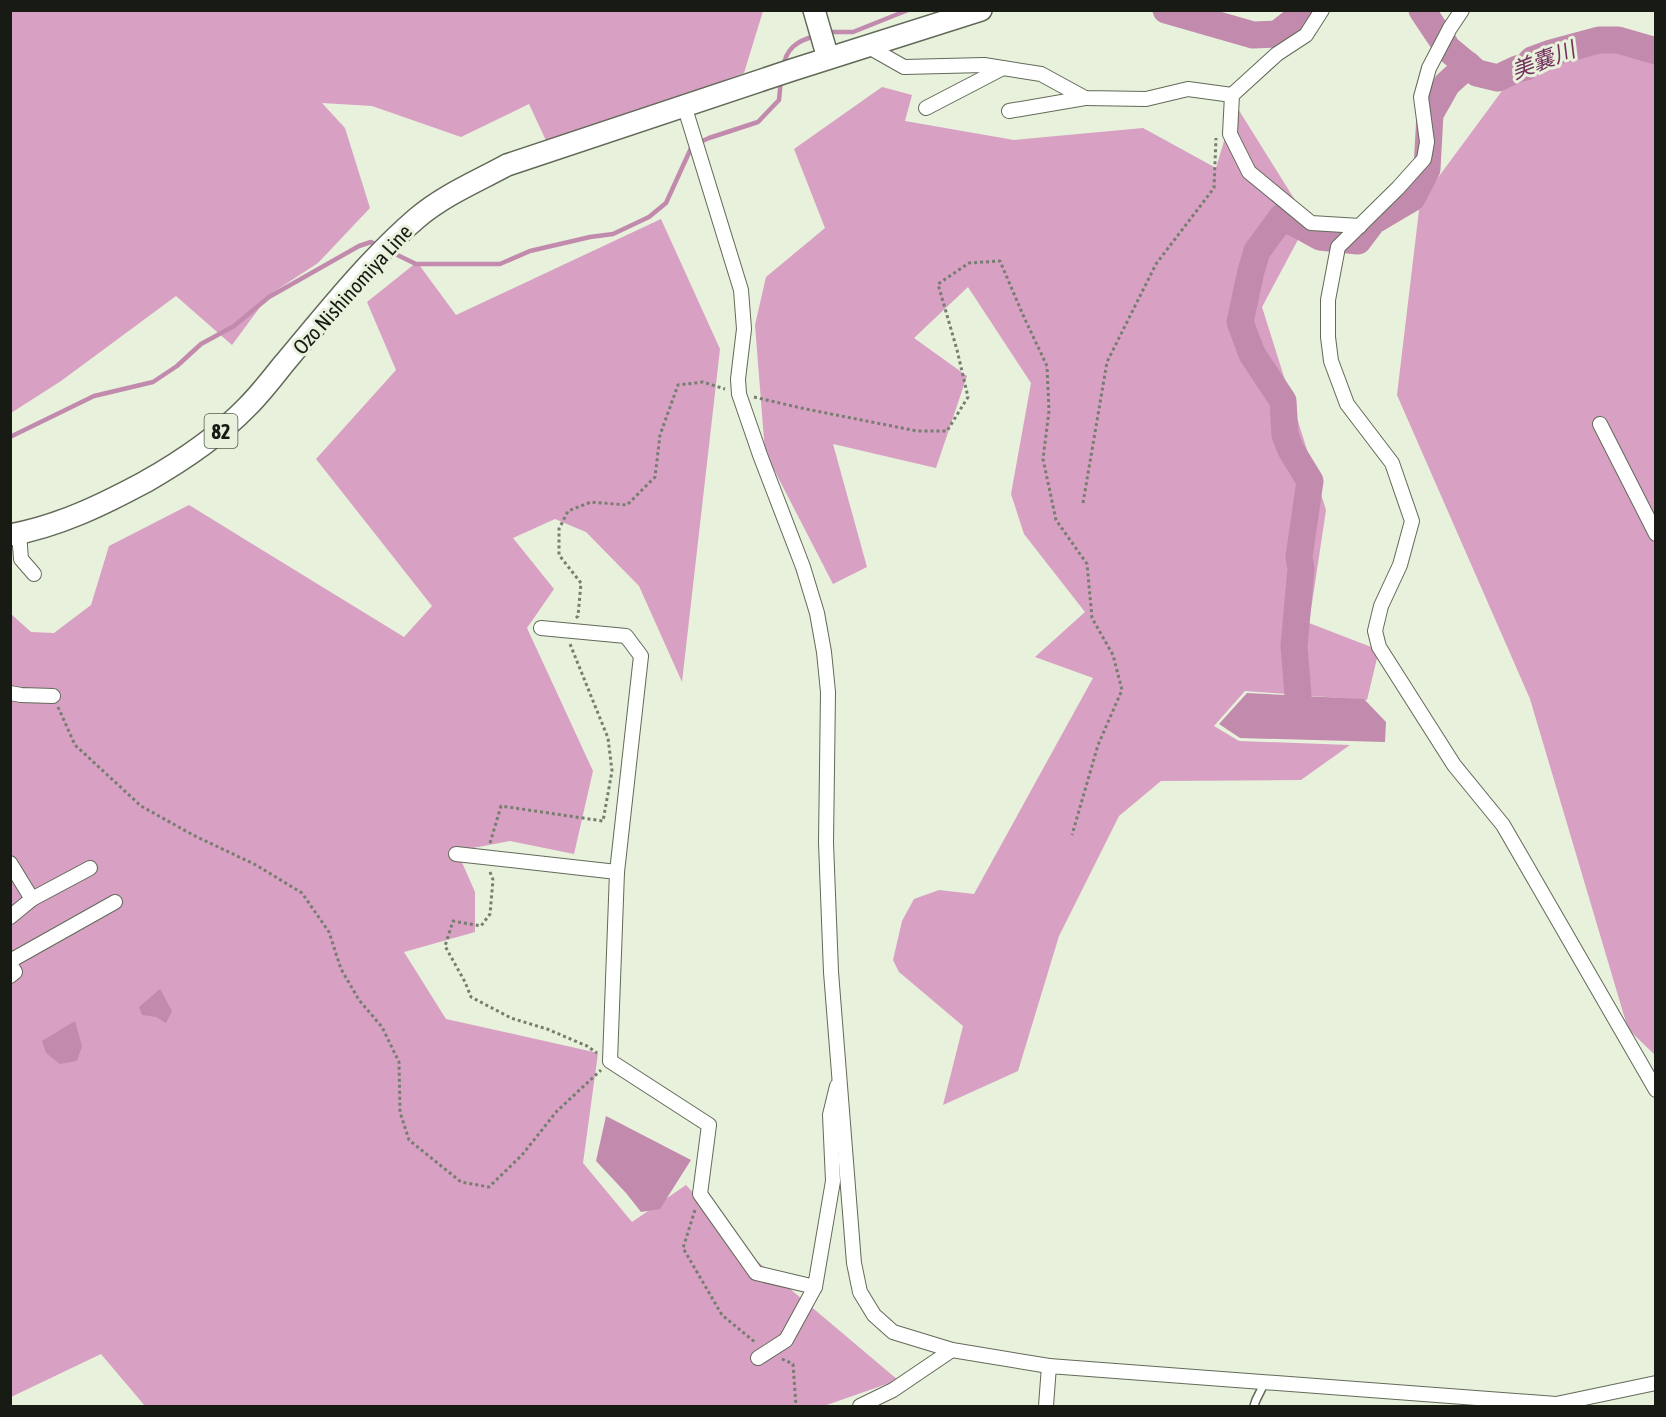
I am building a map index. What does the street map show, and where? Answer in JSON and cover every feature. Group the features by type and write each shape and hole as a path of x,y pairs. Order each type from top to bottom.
{"main road":[{"name":"Ozo Nishinomiya Line","path":"15,534 69,519 110,501 188,457 211,440 248,406 387,247 418,217 442,200 507,165 792,69 821,34 867,46 981,10"}],"street":[{"path":"1322,10 1306,35 1277,54 1232,95 1230,134 1249,172 1311,223 1360,226"},
{"path":"1462,10 1429,68 1420,97 1427,142 1424,159 1338,247 1328,300 1328,337 1331,361 1347,404 1392,463 1412,521 1401,566 1381,606 1375,631 1378,647 1454,765 1503,825 1656,1090"},
{"path":"867,46 904,67 984,65 1041,74 1085,98"},
{"path":"926,108 1003,68"},
{"path":"1009,111 1085,98 1146,99 1188,89 1232,95"},
{"path":"684,105 741,290 744,329 738,379 739,394 803,567 817,613 824,652 828,692 826,843 831,972 854,1263 860,1292 874,1315 893,1332 952,1350 1049,1366 1556,1404 1656,1383"},
{"path":"1600,424 1656,534"},
{"path":"15,534 16,564 34,574"},
{"path":"541,628 626,636 641,656 617,872 610,1061 709,1125 700,1194 756,1273 815,1287"},
{"path":"10,693 53,696"},
{"path":"456,854 617,872"},
{"path":"10,863 32,899"},
{"path":"10,917 32,899 90,868"},
{"path":"10,976 15,972 10,963 115,902"},
{"path":"762,1355 786,1340 815,1287 833,1181 830,1115 840,1075"},
{"path":"860,1407 893,1390 952,1350"},
{"path":"1046,1407 1049,1366"}],"lane":[{"path":"1254,1407 1265,1382"}],"path":[{"path":"1083,503 1107,362 1156,264 1214,188 1216,135"},
{"path":"572,622 578,616 581,583 559,555 559,529 568,511 591,502 627,505 655,477 660,435 678,385 703,382 739,394 801,408 917,431 947,431 968,397 938,284 969,263 1000,261 1047,366 1049,411 1043,459 1056,520 1087,564 1092,618 1113,655 1122,690 1098,745 1072,835"},
{"path":"489,849 501,806 603,820 612,771 608,738 568,636"},
{"path":"53,696 75,744 141,806 193,835 256,865 302,893 329,932 341,969 359,1000 382,1027 399,1062 400,1112 409,1140 461,1182 489,1187 522,1155 557,1111 610,1061 587,1046 547,1029 511,1018 471,996 445,946 453,921 481,926 490,914 493,880 489,870"},
{"path":"700,1194 683,1248 722,1315 762,1355 794,1364 796,1407"}],"shaded area":[{"path":"11,11 763,11 744,73 549,147 529,104 461,137 372,106 322,103 345,128 370,208 318,263 269,295 232,345 176,296 61,381 11,413"},
{"path":"1608,33 1655,43 1655,1055 1628,1029 1530,699 1397,395 1420,202 1513,76"},
{"path":"882,87 912,95 905,121 1014,140 1143,128 1216,168 1235,104 1308,221 1262,307 1326,510 1309,623 1379,650 1367,700 1245,691 1214,726 1239,741 1350,745 1301,780 1161,781 1119,816 1059,936 1018,1071 943,1105 963,1026 899,972 893,960 902,921 914,899 939,890 974,894 1093,678 1035,657 1085,612 1024,534 1011,494 1031,383 968,287 914,338 967,376 936,468 833,444 867,567 833,584 765,452 755,325 766,277 825,228 794,149"},
{"path":"661,219 720,349 682,682 639,586 586,532 555,519 513,538 554,589 527,628 593,771 574,854 510,841 457,851 475,892 475,932 404,952 446,1019 598,1053 583,1163 632,1222 686,1185 757,1261 898,1380 824,1406 145,1406 101,1354 11,1397 11,614 31,632 54,633 91,605 109,546 189,505 404,637 432,606 316,459 396,370 367,302 417,262 456,315"},
{"path":"1247,693 1364,699 1386,722 1385,742 1240,738 1219,724"},
{"path":"160,989 172,1011 166,1023 156,1017 142,1015 139,1007"},
{"path":"75,1021 82,1046 77,1061 60,1064 46,1053 42,1041"},
{"path":"606,1116 691,1160 660,1209 641,1212 596,1161"}],"waterway":[{"path":"826,33 853,32 908,10"},
{"name":"美嚢川","path":"1166,10 1253,35 1277,34 1308,10"},
{"name":"美嚢川","path":"1422,10 1448,49 1477,73 1498,78 1526,67 1532,60 1599,40 1618,40 1656,51"},
{"path":"783,68 784,61 793,46 815,36"},
{"path":"1298,695 1294,646 1301,569 1299,557 1310,481 1291,450 1285,435 1283,401 1252,354 1240,322 1251,271 1257,251 1282,217 1320,237 1358,241 1373,221 1412,198 1427,169 1430,114 1447,84 1468,65"},
{"path":"389,251 416,264 500,264 530,251 613,234 649,217 666,203 692,146 758,122 779,100 781,79"},
{"path":"10,437 94,396 153,382 177,366 201,344 234,326 269,297 359,246 371,242 379,246"}]}
